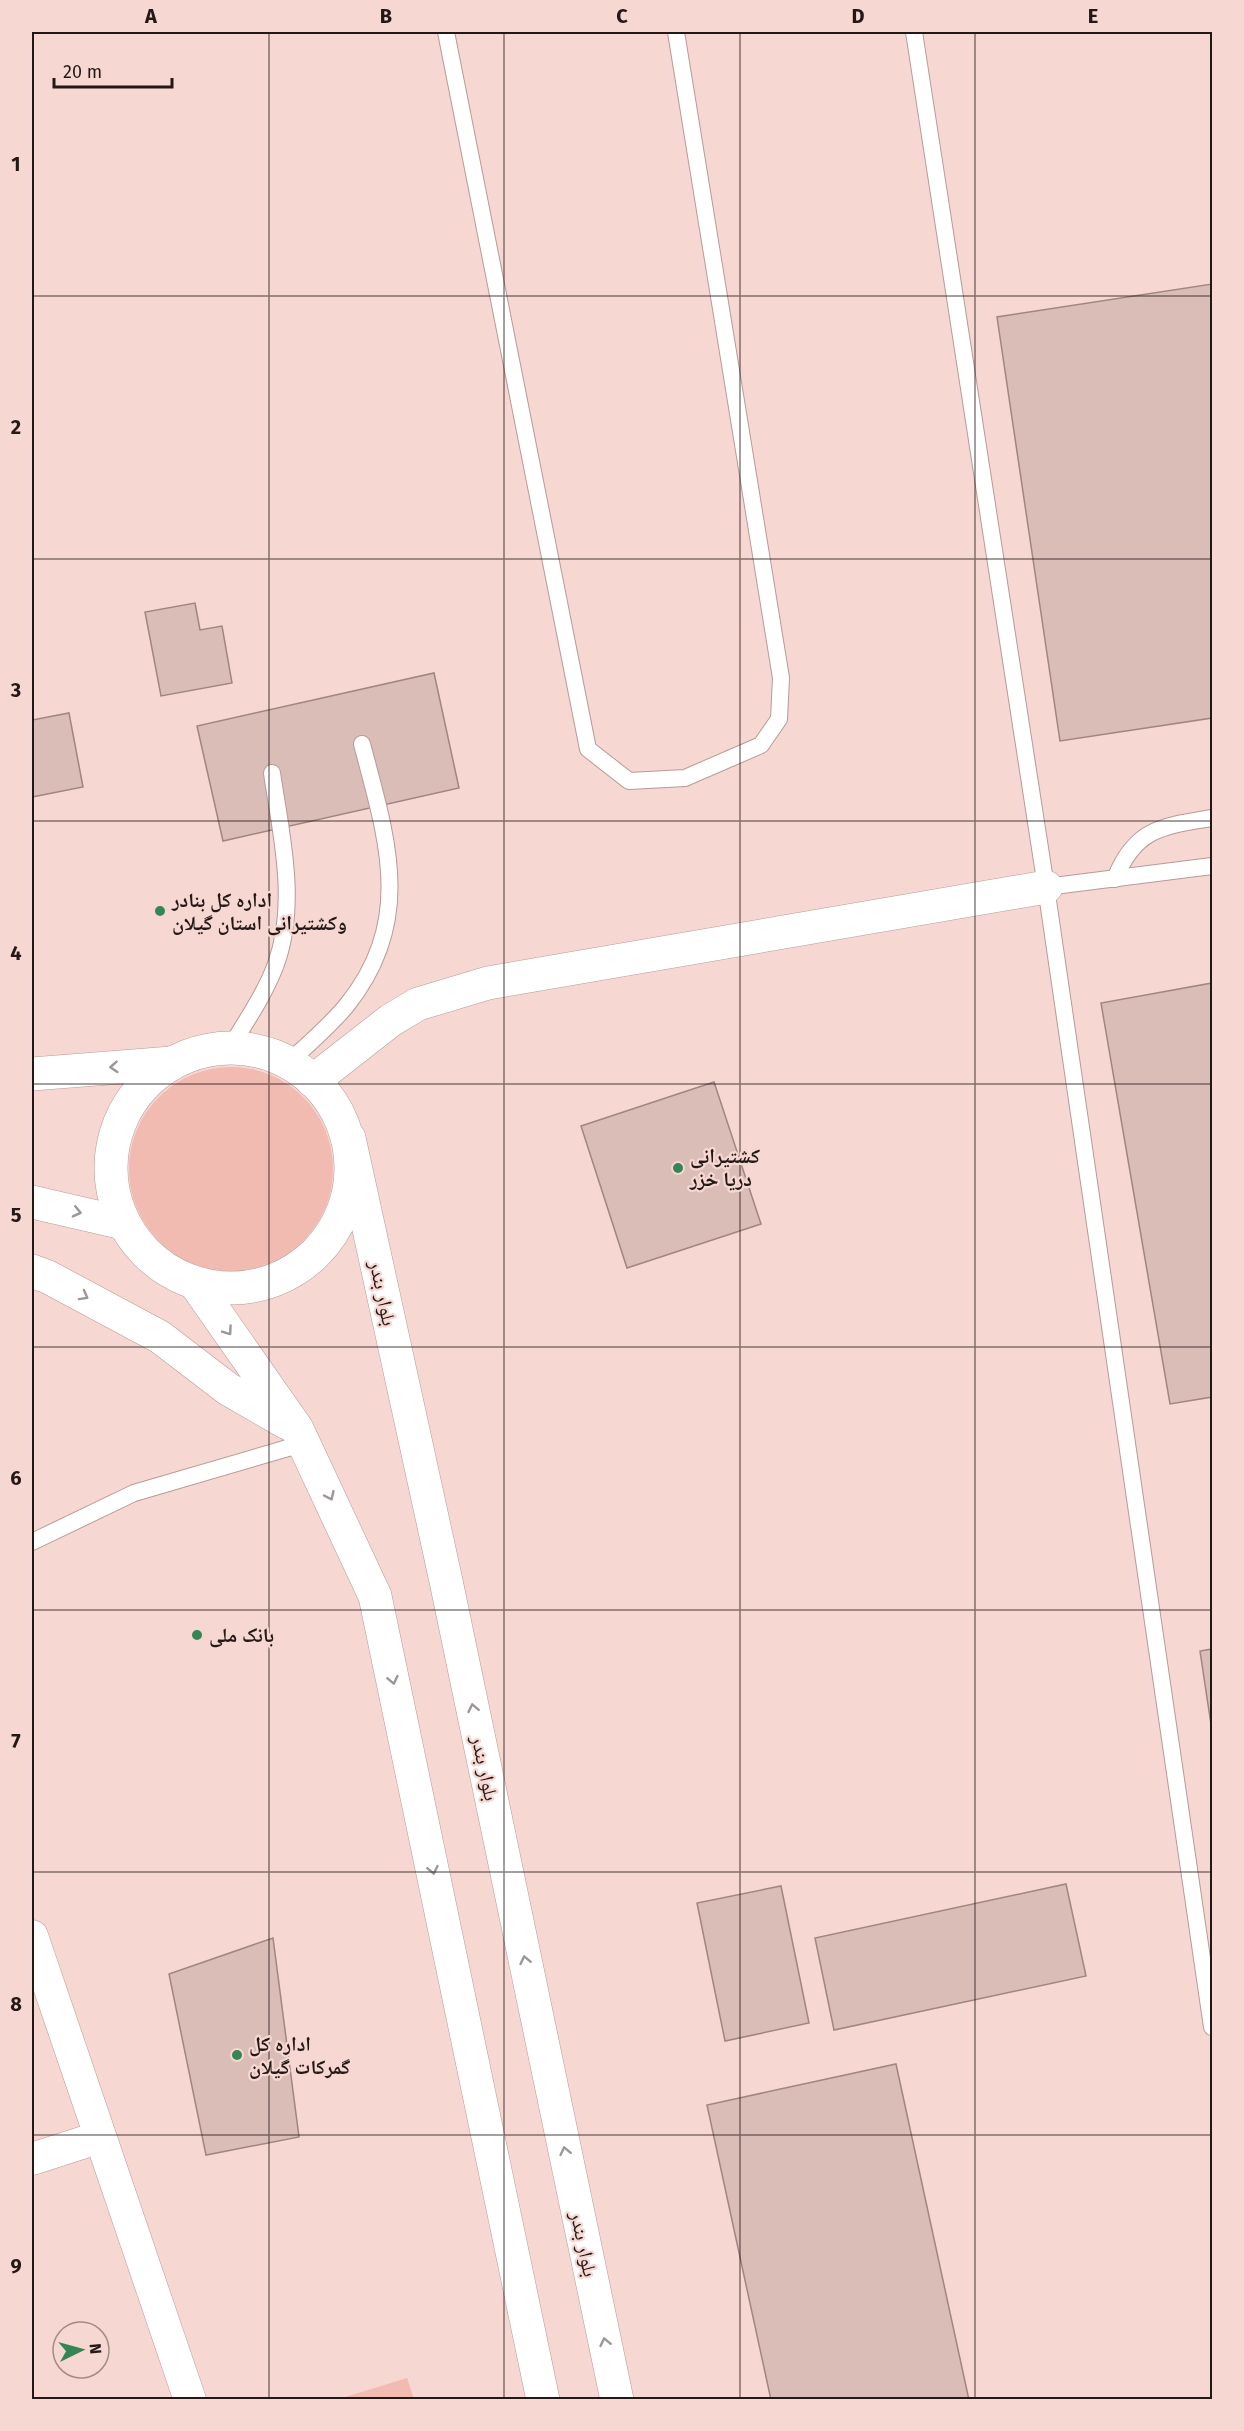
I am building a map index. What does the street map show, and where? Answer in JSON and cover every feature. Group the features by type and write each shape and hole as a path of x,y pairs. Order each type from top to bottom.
{"main road":[{"path":"301,1072 418,1004 488,983 1046,887"},
{"path":"230,1048 260,1052 301,1072 333,1105 349,1138 350,1166 347,1198 335,1228 315,1254 289,1274 259,1285 226,1288 195,1283 166,1269 141,1248 123,1223 113,1193 111,1162 116,1132 135,1096 148,1081 172,1063 200,1052 230,1048"},
{"path":"32,1074 172,1063"},
{"name":"بلوار بندر","path":"349,1138 449,1592 617,2400"},
{"path":"32,1202 123,1223"},
{"path":"32,1271 48,1277 160,1337 228,1389 301,1436"},
{"path":"195,1283 301,1436 375,1596 543,2400"}],"street":[{"path":"32,1936 190,2400"},
{"path":"32,2159 100,2137"}],"lane":[{"path":"446,32 588,749 629,781 685,778 761,745 779,719 781,678 676,32"},
{"path":"914,32 1046,887 1212,2027"},
{"path":"301,1072 379,956 391,886 384,829 362,744"},
{"path":"230,1048 260,998 276,963 285,920 285,869 272,773"},
{"path":"1115,879 1124,855 1144,835 1176,824 1212,818"},
{"path":"1046,887 1212,866"},
{"path":"32,1542 134,1493 301,1436"}],"shaded area":[{"path":"221,1067 241,1067 261,1071 279,1079 296,1090 310,1104 329,1139 333,1169 329,1199 321,1217 310,1234 296,1248 261,1267 241,1271 221,1271 201,1267 183,1259 166,1248 152,1234 133,1199 129,1179 129,1159 133,1139 141,1121 152,1104 166,1090 201,1071"},
{"path":"407,2378 414,2399 339,2399"}],"building":[{"path":"1212,284 1212,718 1060,741 997,317"},
{"path":"195,603 200,630 222,626 232,683 161,696 145,612"},
{"path":"434,673 459,788 223,841 197,726"},
{"path":"69,713 83,787 32,797 32,720"},
{"path":"1212,983 1212,1397 1170,1404 1101,1003"},
{"path":"714,1082 761,1224 627,1268 581,1126"},
{"path":"1212,1649 1212,1731 1200,1651"},
{"path":"1066,1884 1086,1976 834,2030 815,1938"},
{"path":"781,1886 809,2023 725,2041 697,1903"},
{"name":"اداره کل گمرکات گیلان","path":"273,1938 299,2137 206,2155 169,1974"},
{"path":"896,2064 969,2400 771,2400 707,2105"}],"place":[{"name":"اداره کل بنادر وکشتیرانی استان گیلان","path":"160,911"},
{"name":"کشتیرانی دریا خزر","path":"678,1168"},
{"name":"بانک ملی","path":"197,1635"},
{"name":"اداره کل گمرکات گیلان","path":"237,2055"}]}
